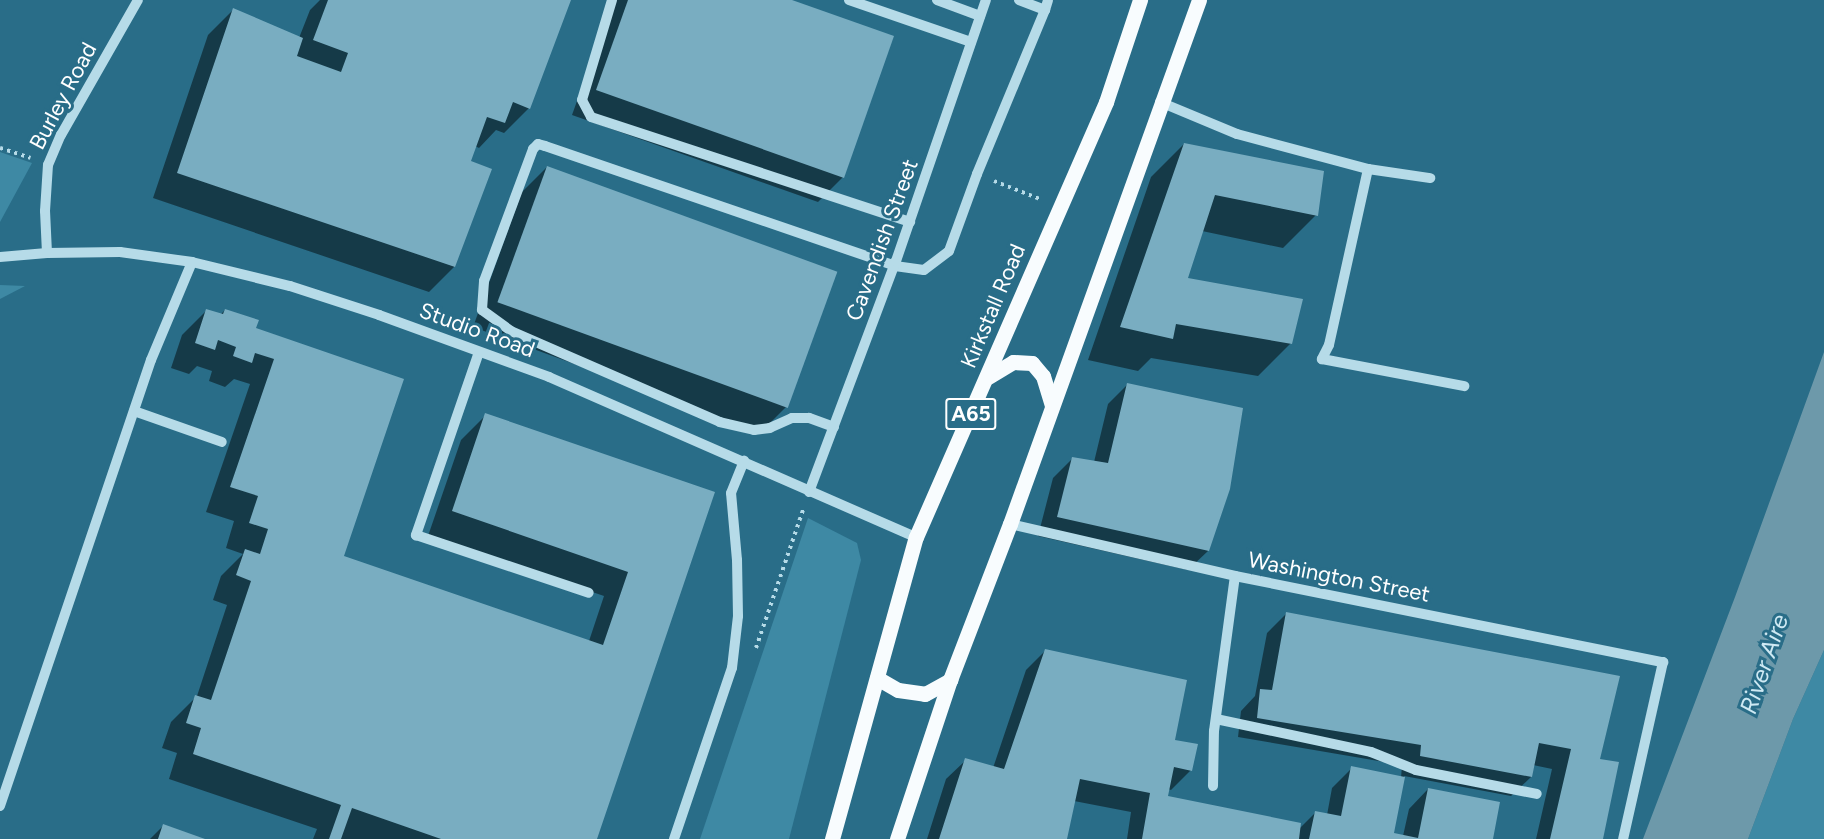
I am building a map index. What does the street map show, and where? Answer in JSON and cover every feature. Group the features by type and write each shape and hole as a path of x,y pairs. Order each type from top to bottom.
{"main road":[{"name":"Kirkstall Road","path":"831,839 916,537 988,377 1106,102 1140,0"},
{"path":"897,839 950,680 1010,524 1160,102 1199,0"},
{"path":"988,377 1012,362 1032,363 1043,376 1052,405"},
{"path":"877,678 898,690 925,694 950,680"}],"street":[{"name":"Burley Road","path":"47,253 45,211 48,165 61,135 138,0"},
{"path":"612,0 582,100 591,117 910,222"},
{"path":"849,0 971,42"},
{"path":"937,0 980,16"},
{"name":"Cavendish Street","path":"810,492 910,222 986,0"},
{"path":"834,428 809,418 792,418 770,428 754,430 720,422 511,331 482,310 484,281 533,149 538,144 546,146 894,266 924,270 949,251 976,174 1046,5 1019,0"},
{"path":"1160,102 1237,134 1368,169 1430,178"},
{"path":"1368,169 1329,345 1322,359 1464,386"},
{"name":"Studio Road","path":"0,257 47,253 120,252 192,262 291,286 549,377 916,537"},
{"path":"0,806 151,360 192,262"},
{"path":"479,352 416,535 589,593"},
{"path":"134,411 222,442"},
{"path":"674,839 732,668 738,616 737,560 730,493 744,461"},
{"name":"Washington Street","path":"1010,524 1234,576 1663,662 1623,839"},
{"path":"1213,786 1216,719 1234,576"},
{"path":"1216,719 1371,752 1416,770 1537,794"}],"path":[{"path":"0,148 48,165"},
{"path":"976,174 1061,207"}],"shaded area":[{"path":"0,152 32,163 0,222"},
{"path":"0,285 25,286 0,299"},
{"path":"808,518 857,543 861,560 789,839 700,839"},
{"path":"1824,650 1824,839 1748,839 1793,719"}],"water":[{"name":"River Aire","path":"1824,352 1824,650 1793,719 1748,839 1643,839 1735,597"}],"building":[{"path":"328,0 571,0 530,109 513,102 505,123 487,117 471,161 492,169 455,267 177,173 233,8 303,38 297,56 341,72 348,53 313,40"},
{"path":"628,0 792,0 894,36 844,178 596,90"},
{"path":"1184,143 1324,171 1318,216 1215,195 1188,278 1303,299 1292,344 1176,324 1173,339 1120,327"},
{"path":"547,166 837,272 788,408 497,302"},
{"path":"206,309 223,314 225,309 259,320 256,328 404,379 344,556 603,645 628,572 452,511 485,413 715,492 597,839 441,839 352,808 341,839 329,839 341,805 193,754 201,728 186,723 195,695 211,700 251,581 236,575 245,549 260,554 268,529 249,523 258,496 230,487 274,359 255,353 252,363 233,356 236,347 218,340 215,350 195,343"},
{"path":"1127,383 1243,408 1230,489 1209,551 1057,517 1072,457 1108,463"},
{"path":"1286,612 1620,676 1600,759 1619,762 1603,839 1550,839 1571,749 1539,743 1532,777 1420,756 1421,745 1257,718 1260,689 1272,690"},
{"path":"1045,649 1187,680 1175,740 1198,744 1192,771 1174,767 1168,796 1301,823 1299,839 1142,839 1150,793 1080,779 1067,839 939,839 965,758 1004,769"},
{"path":"1351,766 1405,777 1394,833 1418,838 1428,788 1500,802 1493,839 1309,839 1315,811 1341,816"},
{"path":"163,824 205,839 158,839"}]}
